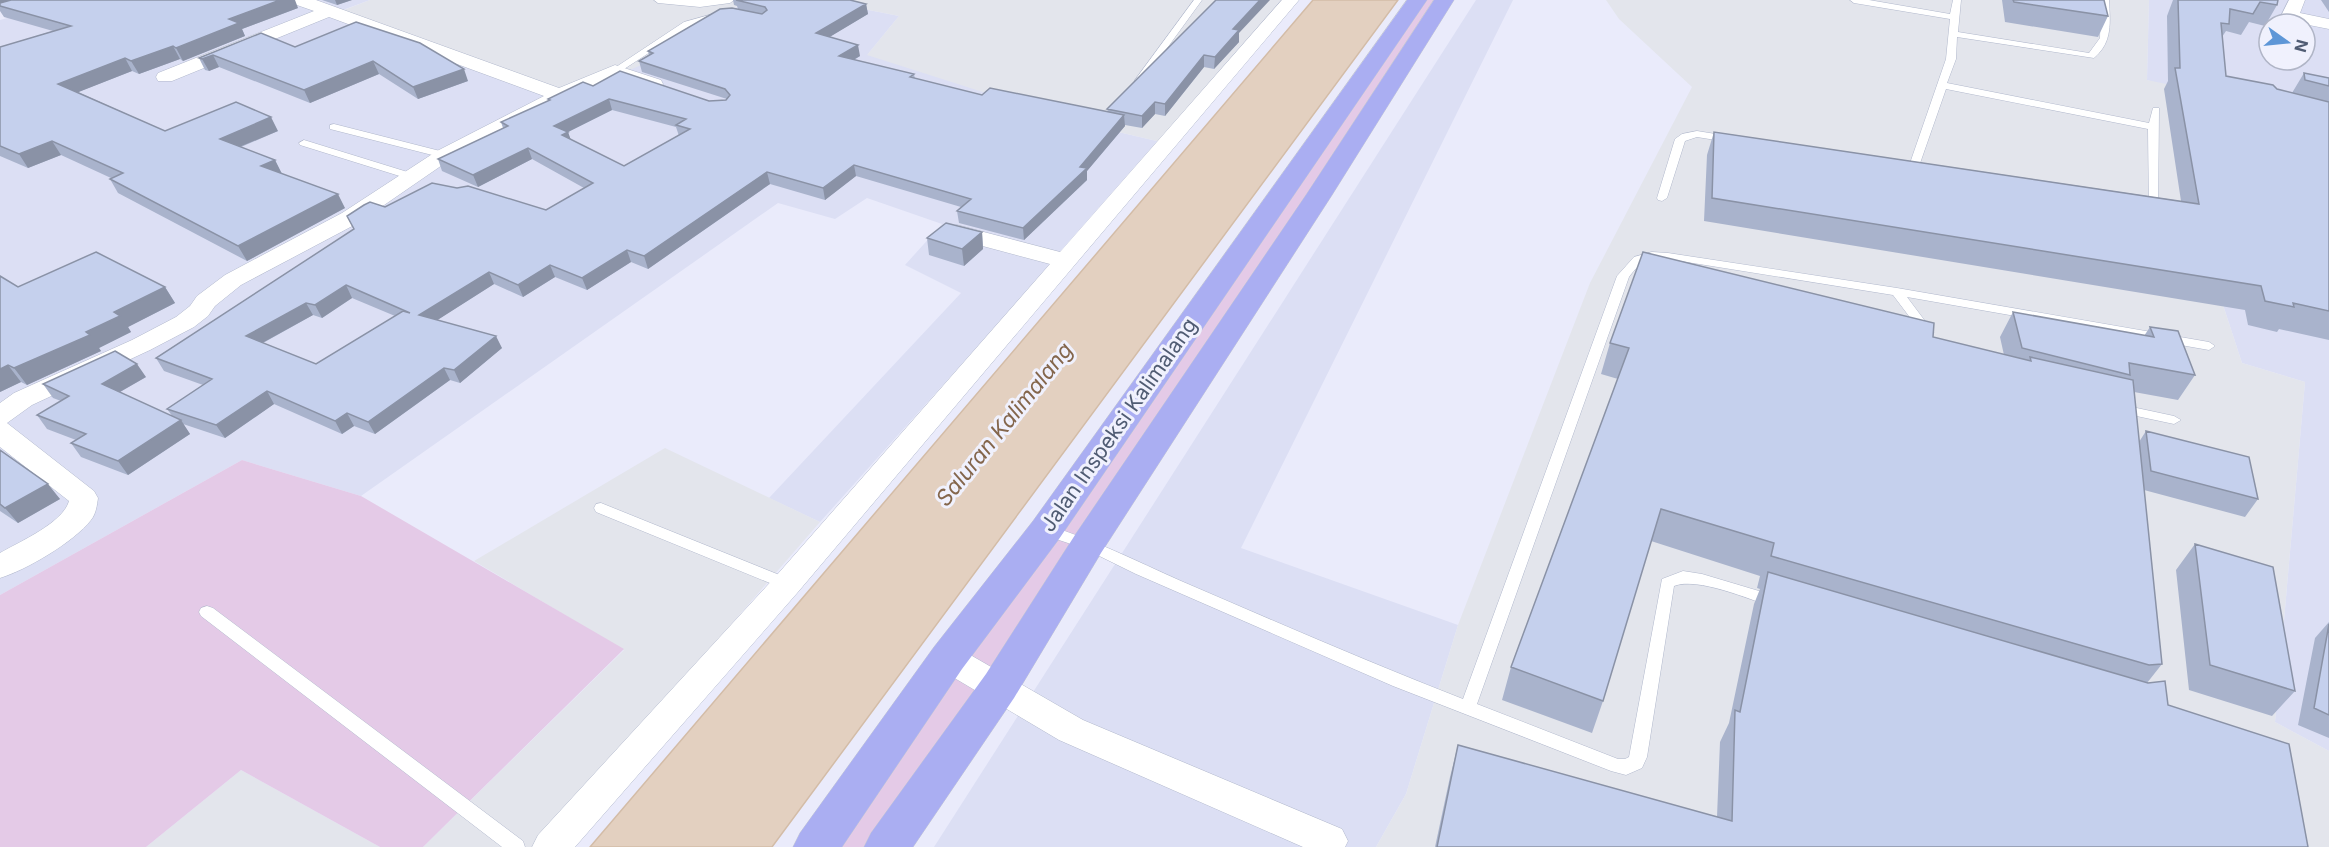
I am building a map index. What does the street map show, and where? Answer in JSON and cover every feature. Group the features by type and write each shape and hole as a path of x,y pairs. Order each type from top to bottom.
{"main road":[{"name":"Jalan Inspeksi Kalimalang","path":"816,847 948,658 1046,530 1417,0"},
{"name":"Jalan Inspeksi Kalimalang","path":"888,847 1000,686 1088,544 1319,195 1444,0"},
{"path":"1287,185 1319,195"}],"street":[{"path":"300,0 560,95"},
{"path":"551,847 787,584 1291,0"},
{"path":"2297,0 2290,16 2329,24"},
{"path":"165,77 328,11"},
{"path":"0,416 23,399 141,345 185,322 233,280 350,218 414,180 444,155 560,95 615,71 668,88"},
{"path":"957,232 1066,261"},
{"path":"0,430 1,434 84,498 80,514 63,528 0,567"},
{"path":"948,658 1000,686 1071,730 1329,841"}],"lane":[{"path":"658,0 700,4 730,0"},
{"path":"1131,91 1198,0"},
{"path":"1854,0 1954,16"},
{"path":"1924,171 1907,168 1951,59 1957,0"},
{"path":"1953,34 2091,56 2100,50 2106,38 2105,0"},
{"path":"615,71 636,60 687,24 705,17 728,14 740,16"},
{"path":"1942,85 2153,127"},
{"path":"2143,215 2155,213 2153,127 2156,110"},
{"path":"334,127 444,155"},
{"path":"1662,198 1680,139 1686,134 1742,141"},
{"path":"304,143 414,180"},
{"path":"1468,707 1623,276 1636,259 1650,255 1668,256 1897,292 2209,346"},
{"path":"1897,292 1938,344"},
{"path":"2118,412 2175,420"},
{"path":"601,508 787,584"},
{"path":"1046,530 1088,544 1141,570 1399,681 1617,766 1630,767 1636,764 1638,757 1667,584 1683,577 1702,580 1793,607"},
{"path":"207,612 516,847"}],"shaded area":[{"path":"74,0 370,0 329,15 702,20 755,0 818,0 899,16 868,54 1080,123 1161,142 820,522 769,498 961,293 905,265 942,224 867,198 835,219 778,203 361,496 242,460 0,595 0,20"},
{"path":"370,0 755,0 702,20 639,66 571,95 328,16"},
{"path":"818,0 1291,0 1161,142 1080,123 867,55 899,16"},
{"path":"1417,0 1444,0 887,847 816,847"},
{"path":"1476,0 1513,0 1241,548 1458,625 1406,794 1376,847 934,847"},
{"path":"1606,0 2149,0 2147,80 2273,106 2210,265 2242,363 2305,382 2275,722 2329,751 2329,847 1376,847 1406,794 1458,625 1590,283 1692,87 1619,19"},
{"path":"2149,0 2329,0 2329,136 2147,80"},
{"path":"2329,156 2329,751 2275,722 2305,382 2242,363 2210,265"},
{"path":"665,448 820,522 538,847 423,847 624,650 474,561"},
{"path":"242,460 361,496 624,649 423,847 380,847 241,770 146,847 0,847 0,595"},
{"path":"241,770 380,847 146,847"}],"water":[{"name":"Saluran Kalimalang","path":"1313,0 1398,0 772,847 590,847"}],"building":[{"path":"11,0 280,0 229,19 239,23 176,48 173,46 131,61 125,58 58,84 165,131 236,102 271,117 220,139 275,160 261,166 338,194 238,246 110,179 123,173 52,141 19,154 0,146 0,47 71,26 0,6 0,3"},
{"path":"736,0 850,0 866,4 816,33 858,45 839,56 914,74 910,77 982,95 990,88 1124,115 1080,167 1087,168 1023,228 957,211 971,199 854,165 823,188 767,172 644,256 627,250 582,278 550,265 518,285 489,272 419,315 496,336 454,370 444,368 368,422 347,413 335,421 267,391 216,425 167,409 212,379 156,358 354,229 347,216 370,202 385,207 432,183 457,188 468,186 546,210 593,183 528,148 473,175 438,159 508,126 501,122 583,82 593,86 620,71 709,101 726,100 730,95 725,89 639,61 653,53 648,51 720,9 732,8 762,14 767,10 765,7","holes":["609,99 686,119 676,125 690,129 624,166 562,135 568,132 554,126","346,285 410,313 403,311 316,364 246,336 306,303 315,305"]},
{"path":"1216,0 1260,0 1233,29 1239,30 1215,57 1204,55 1165,104 1155,102 1142,116 1107,109"},
{"path":"2013,0 2104,0 2108,16 2014,2"},
{"path":"2178,0 2278,0 2277,5 2260,2 2253,14 2230,9 2229,24 2221,23 2226,76 2273,85 2277,89 2329,102 2329,311 2293,303 2294,307 2265,301 2261,286 1712,198 1714,132 2199,204 2175,68 2180,68"},
{"path":"356,22 420,43 464,69 413,87 373,61 304,90 213,55 199,58 261,33 295,47"},
{"path":"2304,73 2329,78 2329,86 2305,80"},
{"path":"946,223 982,232 962,249 927,238"},
{"path":"96,252 165,287 114,312 120,316 86,332 90,335 14,368 8,365 0,369 0,276 18,287"},
{"path":"1643,252 1934,323 1933,337 2031,361 2030,357 2133,380 2162,664 2149,665 1771,556 1774,543 1661,509 1603,701 1511,667 1629,348 1610,343"},
{"path":"2013,312 2154,337 2150,327 2178,331 2195,375 2129,363 2130,375 2022,348"},
{"path":"115,351 137,364 102,384 181,420 118,461 71,443 86,434 37,415 69,396 43,384"},
{"path":"2146,431 2249,457 2258,499 2151,471"},
{"path":"0,450 48,484 5,508 0,504"},
{"path":"2195,544 2273,567 2295,691 2210,665"},
{"path":"1768,572 2148,683 2165,681 2168,705 2289,744 2308,847 1437,847 1458,745 1732,821 1735,710 1740,712"},
{"path":"2329,624 2329,715 2314,708"}]}
